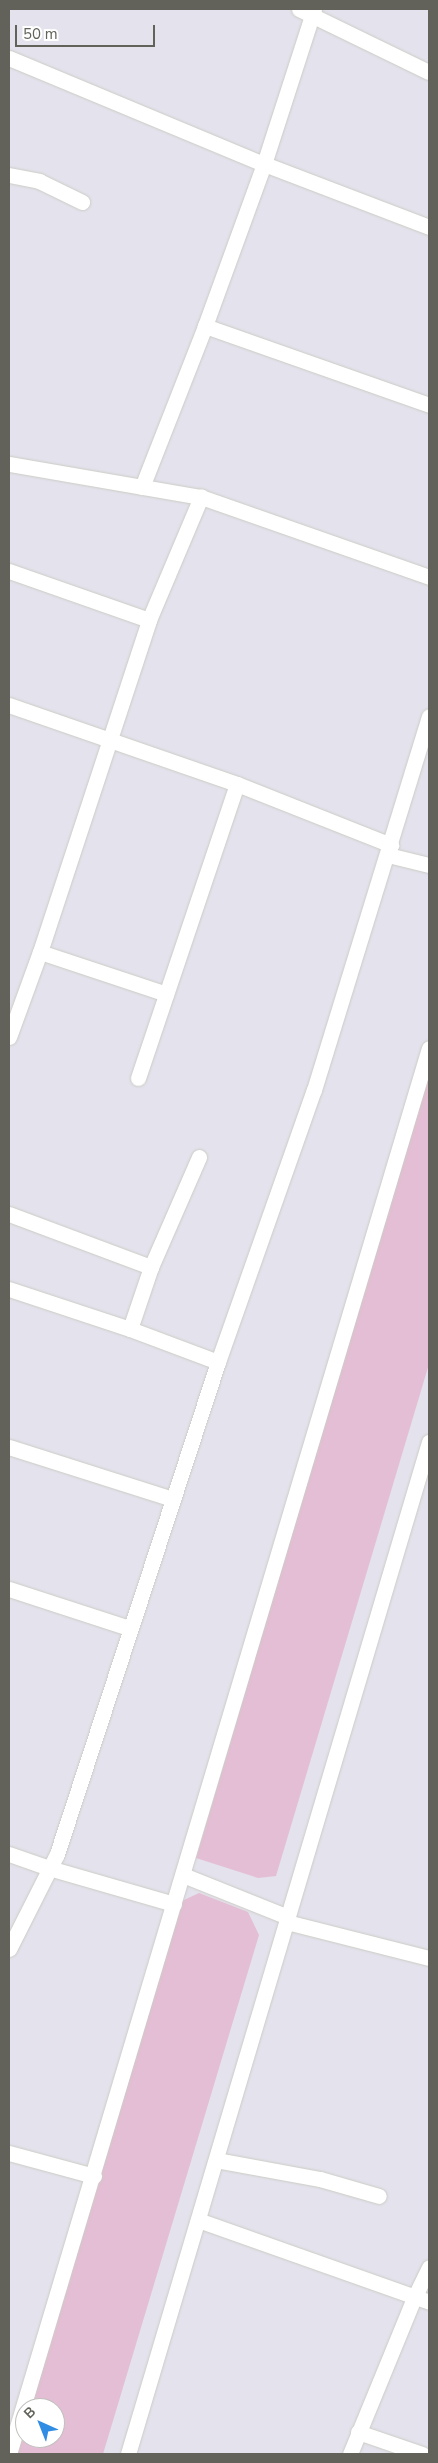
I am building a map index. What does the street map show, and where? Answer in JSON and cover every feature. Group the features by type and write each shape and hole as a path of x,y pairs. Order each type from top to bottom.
{"street":[{"path":"142,487 205,326 264,164 308,11 429,72"},
{"path":"9,58 264,164 429,227"},
{"path":"9,175 39,181 82,202"},
{"path":"205,326 429,405"},
{"path":"9,464 201,497 429,578"},
{"path":"9,1037 40,952 108,739 149,620 201,497"},
{"path":"9,571 149,620"},
{"path":"9,705 238,784 389,850 429,865"},
{"path":"9,1949 57,1854 129,1628 218,1362 314,1090 429,716"},
{"path":"138,1078 238,784"},
{"path":"40,952 166,994"},
{"path":"9,2454 94,2176 429,1048"},
{"path":"130,1329 151,1267 199,1157"},
{"path":"9,1214 151,1267"},
{"path":"9,1289 130,1329 218,1362"},
{"path":"128,2454 429,1442"},
{"path":"9,1447 173,1499"},
{"path":"9,1588 129,1628"},
{"path":"9,1854 49,1868 174,1904"},
{"path":"183,1876 287,1920 429,1958"},
{"path":"9,2153 94,2176"},
{"path":"216,2160 320,2179 378,2196"},
{"path":"198,2220 429,2302"},
{"path":"350,2454 414,2298 429,2268"},
{"path":"358,2432 422,2454"}],"shaded area":[{"path":"429,1072 429,1364 276,1876 258,1878 196,1858"},
{"path":"199,1893 248,1912 259,1935 103,2454 16,2454 18,2448 65,2448 65,2398 32,2398 182,1901"}]}
